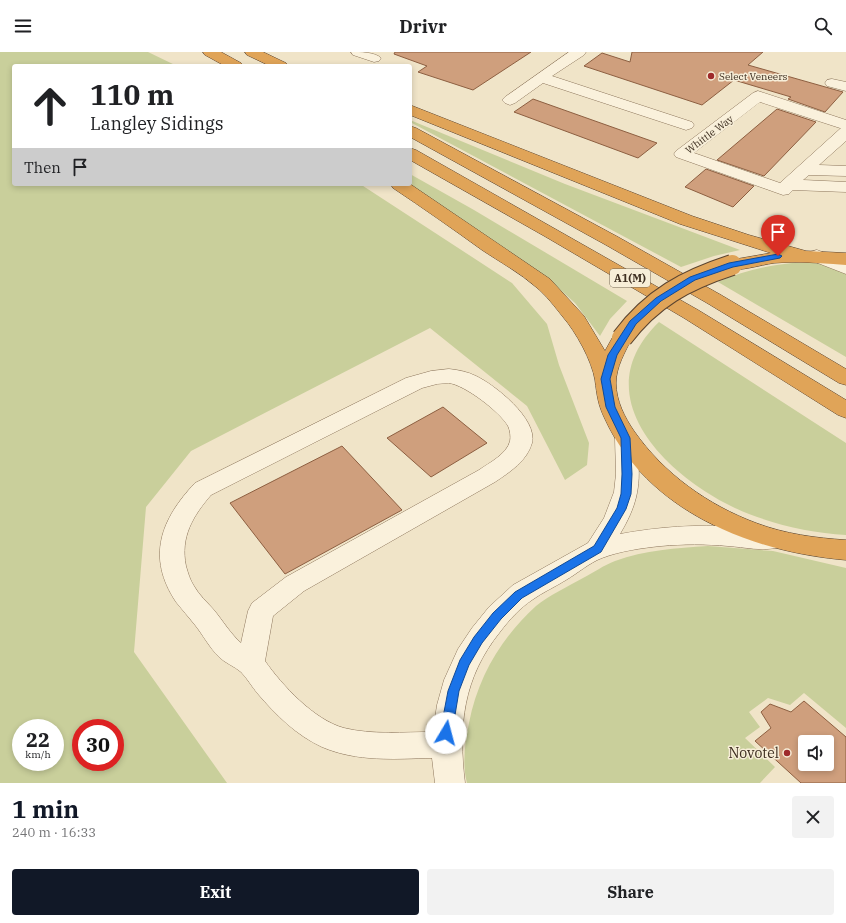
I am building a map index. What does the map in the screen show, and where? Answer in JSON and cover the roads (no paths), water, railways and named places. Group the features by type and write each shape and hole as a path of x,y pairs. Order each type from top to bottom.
{"highway":[{"path":"210,52 232,64"},
{"path":"252,52 277,64"},
{"path":"412,111 686,220 743,239 810,256"},
{"name":"A1(M)","path":"412,132 612,241 714,299 846,378"},
{"name":"A1(M)","path":"412,154 677,306 846,410"},
{"path":"402,186 543,284 562,302 578,322 593,347 605,379 611,407 626,438 638,455 655,473 676,490 711,512 745,529 789,542 839,551"},
{"path":"605,379 613,355 622,338 633,323 658,299 693,279 732,265 763,258 810,256 846,259"}],"street":[{"path":"358,52 374,58"},
{"path":"510,100 579,52"},
{"name":"Whittle Way","path":"541,77 686,125"},
{"name":"Whittle Way","path":"788,185 783,190 682,154 758,96 846,125"},
{"path":"788,185 846,132"},
{"path":"805,170 846,171"},
{"path":"788,185 846,187"},
{"path":"810,256 846,268"},
{"path":"251,664 261,611 295,584 487,476 510,460 516,453 521,442 519,426 506,410 472,383 463,378 450,376 428,378 414,383 203,489 188,504 174,531 172,550 175,571 181,588 230,651 251,664 264,682 288,708 313,728 335,739 354,743 445,745"},
{"path":"597,549 621,509 626,494 626,438"},
{"path":"450,783 445,745 454,691 464,663 478,640 497,616 519,595 597,549 638,540 689,536 731,535 789,542"}],"place":[{"name":"Select Veneers","path":"711,76"},
{"name":"Novotel","path":"787,753"}]}
